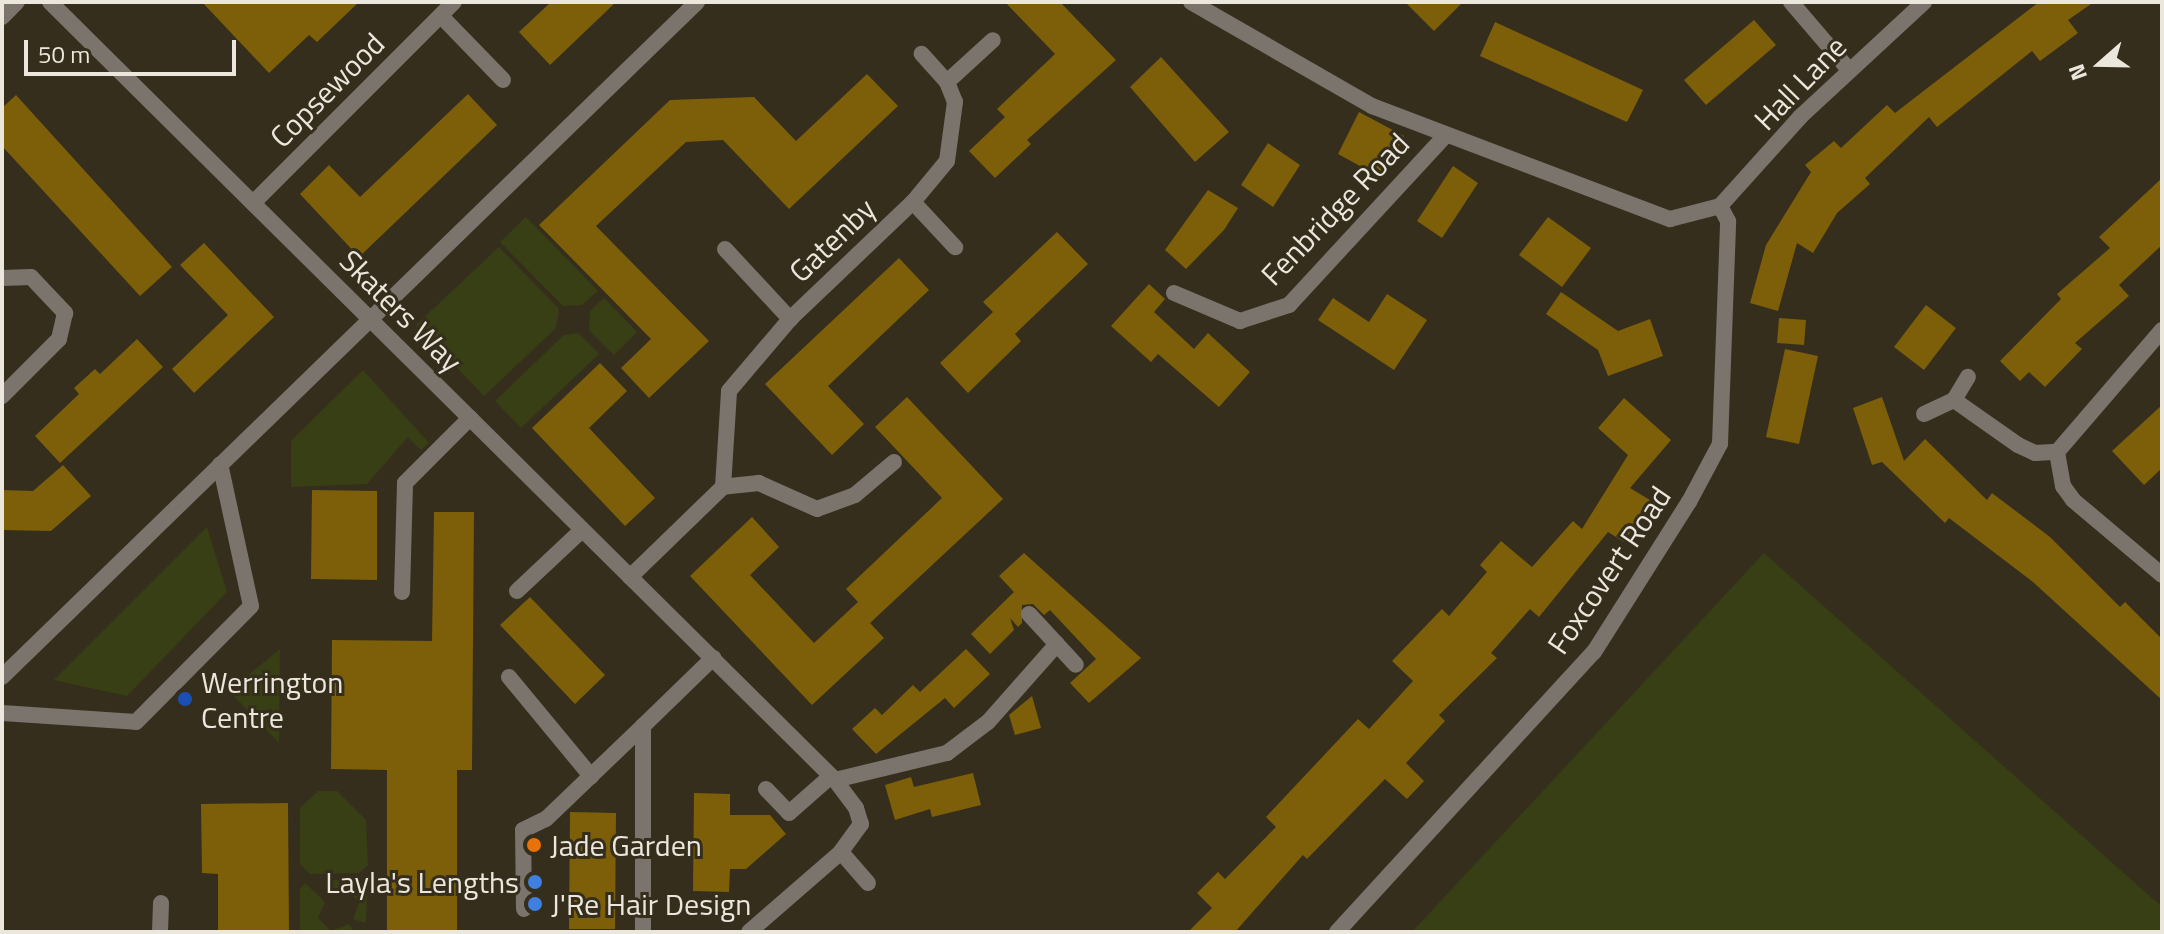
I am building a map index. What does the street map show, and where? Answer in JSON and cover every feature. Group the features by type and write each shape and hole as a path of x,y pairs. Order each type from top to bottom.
{"street":[{"path":"2,17 17,2"},
{"name":"Skaters Way","path":"50,2 833,778 861,824 841,852"},
{"name":"Copsewood","path":"253,203 454,2"},
{"path":"2,677 697,2"},
{"name":"Fenbridge Road","path":"1191,2 1212,8 1372,106 1444,137 1670,219 1720,206"},
{"path":"1791,2 1849,70"},
{"name":"Hall Lane","path":"1720,206 1849,70 1924,2"},
{"path":"441,16 503,80"},
{"path":"922,54 947,82 993,40"},
{"name":"Gatenby","path":"723,487 729,391 790,319 913,202 947,161 955,102 947,82"},
{"name":"Fenbridge Road","path":"1174,293 1240,321 1289,305 1444,137"},
{"name":"Gatenby","path":"913,202 955,247"},
{"name":"Foxcovert Road","path":"1337,932 1594,652 1689,502 1720,444 1728,221 1720,206"},
{"name":"Gatenby","path":"725,249 790,319"},
{"path":"2,278 31,277 65,313 59,339 2,396"},
{"path":"1954,400 2018,445 2035,453 2057,452 2162,330"},
{"path":"1924,414 1954,400 1968,377"},
{"path":"402,592 405,483 470,418"},
{"path":"2057,452 2063,486 2073,500 2162,575"},
{"path":"630,577 723,487 759,483 817,509 855,495 894,462"},
{"path":"2,713 136,722 251,606 220,464"},
{"path":"517,591 582,530"},
{"path":"1029,614 1076,665"},
{"path":"766,789 789,813 833,778 947,753 988,722 1057,644"},
{"path":"524,909 523,830 546,819 713,658"},
{"path":"509,677 591,776"},
{"path":"643,726 643,932"},
{"path":"749,932 841,852 868,883"},
{"path":"160,932 161,903"}],"green space":[{"path":"526,217 598,291 582,305 563,306 500,242"},
{"path":"499,247 559,309 556,328 484,396 416,325"},
{"path":"604,298 637,332 614,355 589,330 590,311"},
{"path":"578,333 599,354 521,428 495,401 564,335"},
{"path":"363,370 429,443 421,450 408,437 367,484 291,487 291,441"},
{"path":"207,527 227,592 127,696 54,680"},
{"path":"1764,553 2162,907 2162,932 1412,932"},
{"path":"280,649 279,743 229,691"},
{"path":"318,791 337,791 366,820 368,865 359,873 310,874 300,864 300,808"},
{"path":"329,880 355,881 367,896 366,923 353,919 359,903 349,890 332,896 326,889"},
{"path":"305,883 325,902 318,918 331,931 349,924 355,932 300,932 300,889"}],"building":[{"path":"202,2 359,2 317,42 309,35 269,73"},
{"path":"551,2 616,2 550,65 519,32"},
{"path":"1005,2 1060,2 1116,60 1027,140 1031,144 995,178 969,151 1005,117 997,109 1055,54"},
{"path":"1405,2 1463,2 1434,31"},
{"path":"2039,2 2094,2 2068,20 2078,33 2040,61 2032,51 1937,127 1929,117 1865,178 1870,184 1837,213 1813,253 1797,243 1778,311 1750,303 1766,245 1811,172 1805,165 1834,141 1841,148 1887,105 1895,113"},
{"path":"1754,20 1776,45 1706,105 1684,80"},
{"path":"1495,22 1643,90 1627,122 1480,56"},
{"path":"1161,57 1229,132 1195,162 1130,87"},
{"path":"867,74 898,106 789,209 723,140 686,142 596,226 709,341 649,398 621,368 651,339 539,225 670,100 754,97 796,141"},
{"path":"468,94 497,125 359,257 300,194 329,165 360,197"},
{"path":"16,95 172,267 140,296 2,146 2,108"},
{"path":"1359,112 1404,136 1382,178 1338,154"},
{"path":"1268,143 1300,165 1273,207 1241,185"},
{"path":"1453,166 1478,183 1442,238 1417,221"},
{"path":"2162,178 2162,245 2119,285 2129,296 2075,343 2082,349 2045,387 2029,372 2020,381 2000,361 2061,299 2057,294 2110,248 2099,237"},
{"path":"1208,190 1238,208 1224,230 1186,269 1165,250"},
{"path":"1548,217 1591,248 1562,287 1519,255"},
{"path":"1057,232 1088,264 1015,334 1021,341 968,393 940,363 993,312 983,302"},
{"path":"204,243 274,317 194,393 172,369 228,315 180,265"},
{"path":"899,258 929,290 828,386 864,424 832,455 765,384"},
{"path":"1149,284 1165,299 1154,312 1194,349 1208,333 1250,372 1219,407 1158,354 1151,362 1111,326"},
{"path":"1561,292 1618,331 1650,319 1663,356 1608,376 1598,350 1546,314"},
{"path":"1387,294 1427,320 1394,370 1318,320 1333,298 1369,322"},
{"path":"1926,305 1956,328 1924,370 1894,347"},
{"path":"1779,318 1806,320 1804,345 1777,343"},
{"path":"137,339 163,367 60,463 35,436 79,394 74,388 95,369 100,374"},
{"path":"1785,349 1818,356 1799,444 1766,437"},
{"path":"600,363 627,391 589,428 655,498 625,526 532,428"},
{"path":"907,397 1003,499 870,623 884,638 812,705 690,576 752,517 779,547 750,575 814,643 858,602 846,589 942,498 875,427"},
{"path":"1882,397 1904,461 1925,439 1987,500 1992,493 2050,537 2120,607 2125,602 2162,639 2162,700 2033,582 1949,518 1945,523 1882,462 1872,465 1853,408"},
{"path":"1624,398 1671,440 1630,488 1650,500 1624,542 1608,532 1539,617 1530,609 1491,653 1497,658 1439,715 1445,721 1406,763 1424,781 1407,799 1385,779 1307,859 1303,855 1235,932 1188,932 1212,908 1197,893 1218,872 1225,879 1276,827 1266,817 1358,719 1369,729 1413,681 1392,661 1442,609 1449,616 1487,572 1480,565 1501,541 1532,567 1573,521 1582,529 1628,455 1598,428"},
{"path":"2162,405 2162,468 2144,485 2112,451"},
{"path":"63,465 91,496 51,531 2,530 2,490 33,491"},
{"path":"312,490 377,491 377,580 311,579"},
{"path":"434,512 474,512 472,770 457,770 457,932 387,932 387,770 331,769 332,640 432,641"},
{"path":"1024,553 1141,658 1089,703 1070,683 1096,659 1050,610 1044,615 1033,604 1022,605 1022,623 1018,627 1010,618 1014,630 990,654 971,634 1014,592 999,576"},
{"path":"530,597 605,675 575,704 500,625"},
{"path":"966,649 990,674 954,708 945,698 876,754 852,729 875,708 882,715 913,685 920,692"},
{"path":"1032,696 1041,728 1015,735 1009,715"},
{"path":"973,773 981,805 932,817 930,809 895,820 885,785 911,777 914,787"},
{"path":"694,793 730,794 730,815 770,815 786,834 746,869 730,869 729,892 693,891"},
{"path":"288,803 289,932 218,932 218,874 202,873 201,804"},
{"path":"570,812 616,813 615,929 569,929"}],"place":[{"name":"Werrington Centre","path":"185,699"},
{"name":"Jade Garden","path":"534,845"},
{"name":"Layla's Lengths","path":"535,882"},
{"name":"J'Re Hair Design","path":"535,904"}]}
